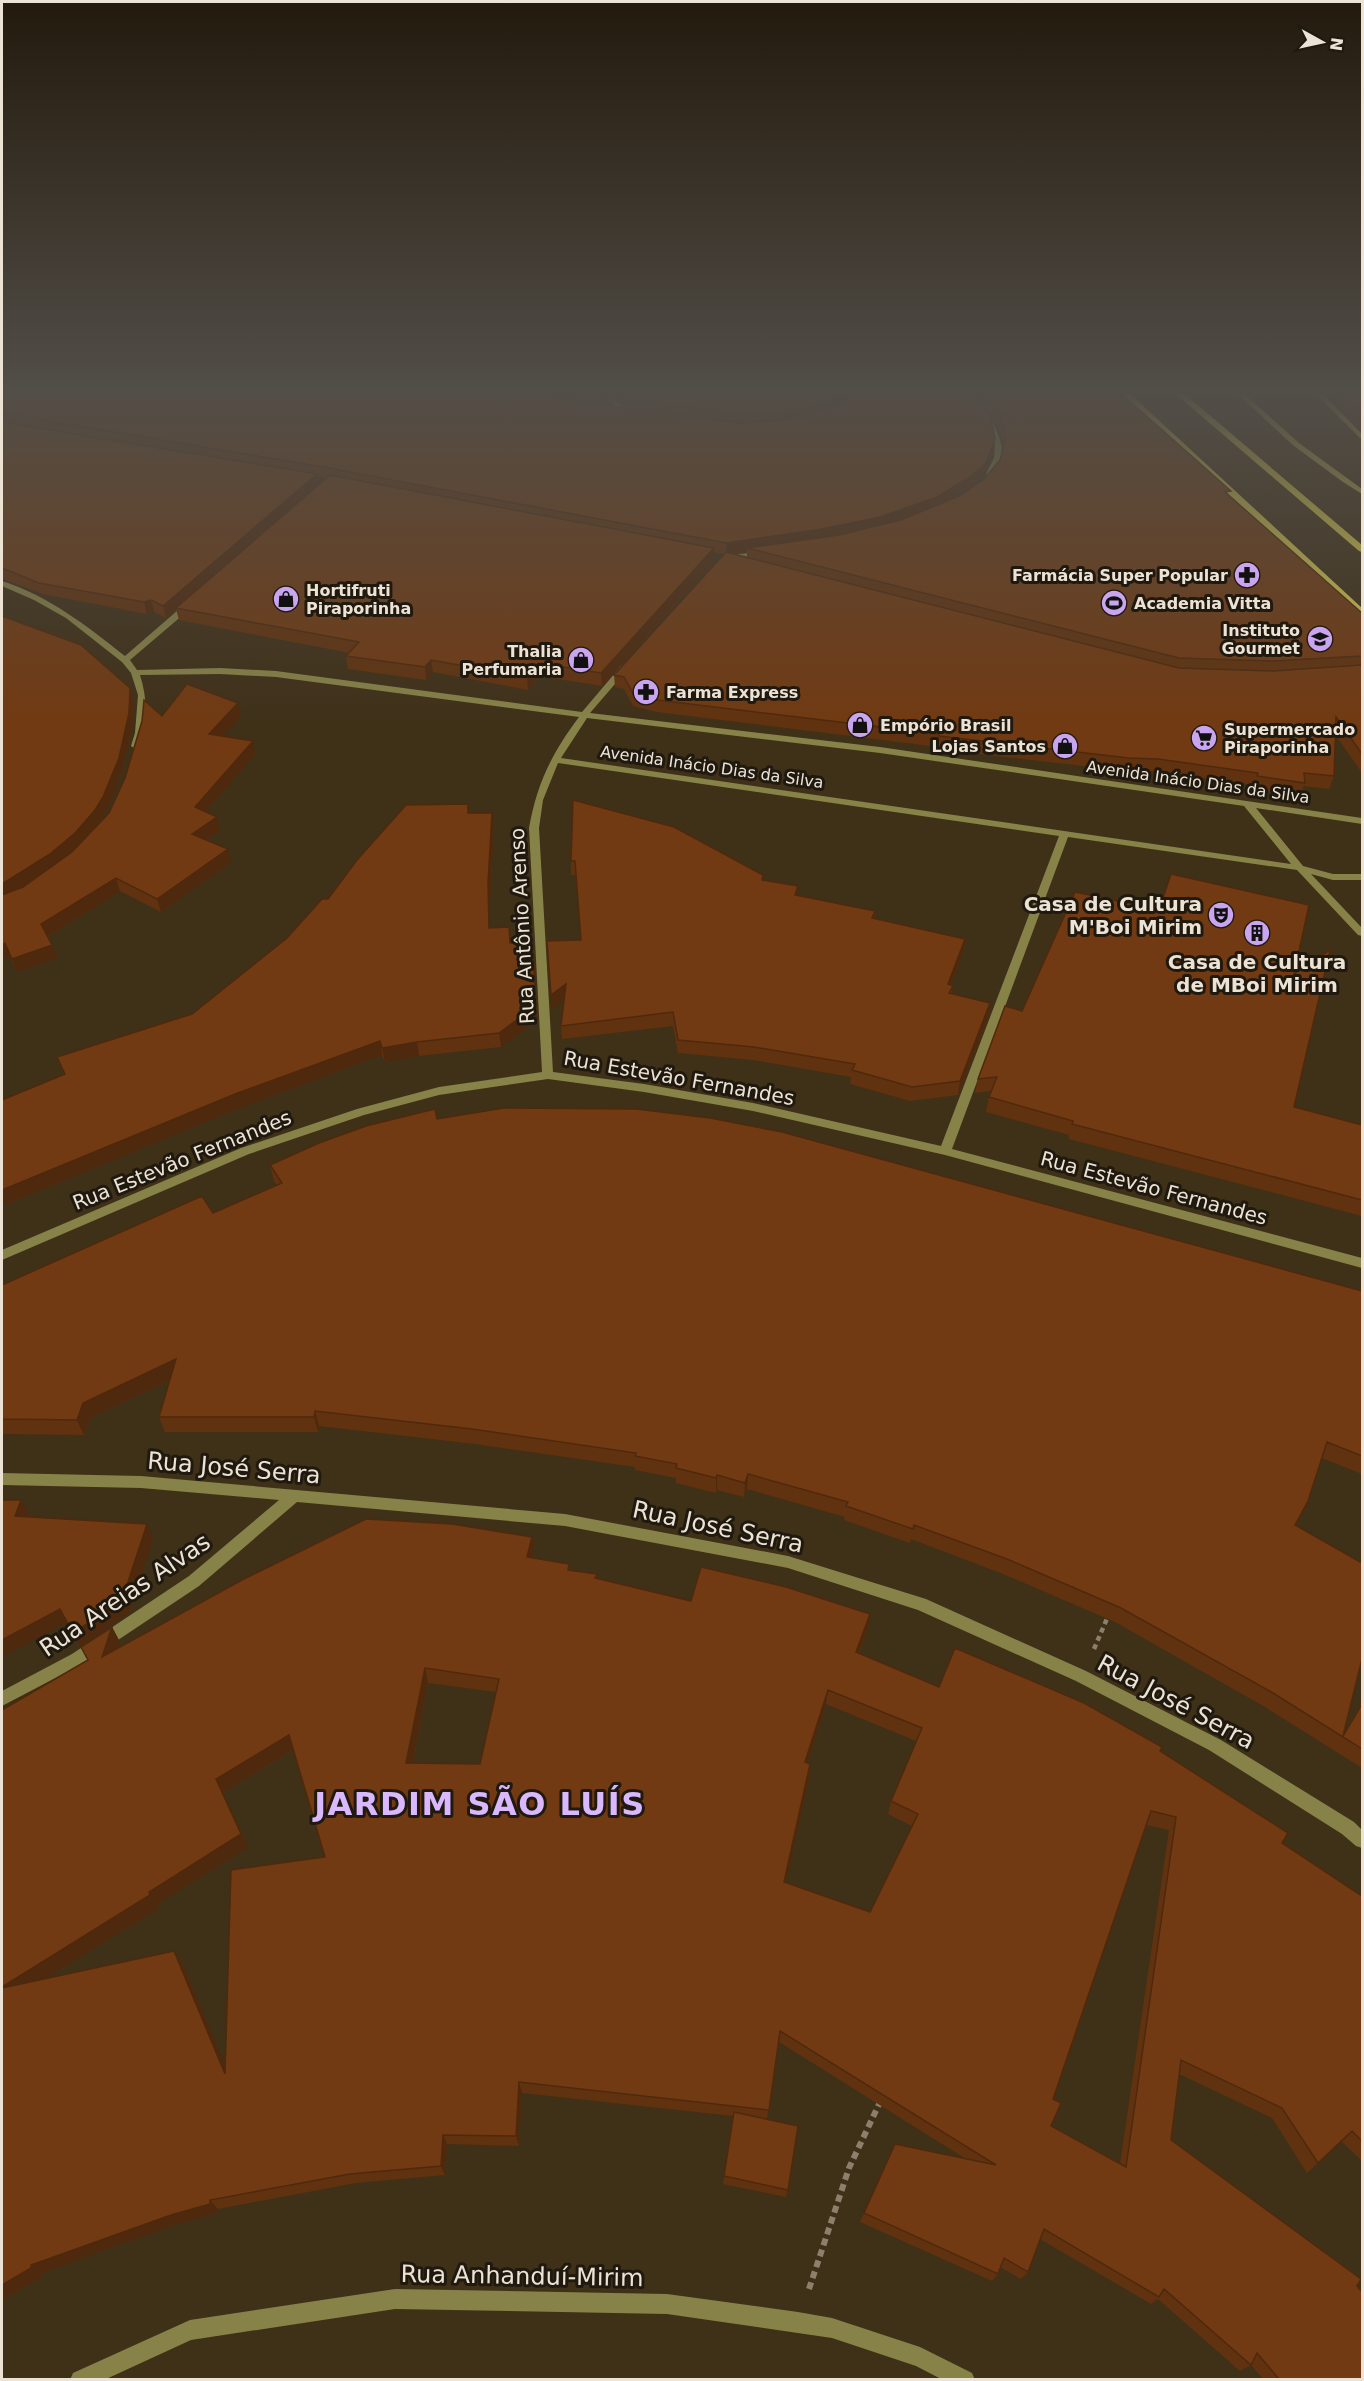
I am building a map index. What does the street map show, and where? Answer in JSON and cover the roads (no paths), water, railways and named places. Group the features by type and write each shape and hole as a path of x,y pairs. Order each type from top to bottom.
{"main road":[{"path":"1243,501 1362,613"},
{"path":"1306,501 1362,549"}],"street":[{"path":"715,567 723,558 776,551"},
{"path":"712,556 746,564"},
{"path":"2,583 37,598 69,616 125,660 135,673 142,695 139,733 132,756"},
{"path":"125,660 196,599"},
{"name":"Rua Antônio Arenso","path":"548,1075 534,828 540,796 556,760 583,715 629,663"},
{"name":"Avenida Inácio Dias da Silva","path":"135,673 220,671 276,674 583,715 880,750 1362,821"},
{"name":"Avenida Inácio Dias da Silva","path":"556,760 1300,868 1333,877 1362,878"},
{"path":"1248,805 1300,868 1362,933"},
{"path":"945,1151 1065,833"},
{"name":"Rua Estevão Fernandes","path":"2,1255 245,1151 362,1112 440,1091 548,1075 644,1088 753,1107 945,1151 1362,1263"},
{"name":"Rua José Serra","path":"2,1479 141,1482 565,1520 788,1562 921,1604 1082,1676 1215,1745 1348,1828 1362,1840"},
{"name":"Rua Areias Alvas","path":"2,1699 77,1659 194,1581 295,1495"},
{"name":"Rua Anhanduí-Mirim","path":"80,2379 190,2330 395,2299 667,2304 798,2322 832,2328 920,2357 965,2379"}],"place":[{"name":"Farmácia Super Popular","path":"1247,575"},
{"name":"Hortifruti Piraporinha","path":"286,599"},
{"name":"Academia Vitta","path":"1114,603"},
{"name":"Instituto Gourmet","path":"1320,639"},
{"name":"Thalia Perfumaria","path":"581,660"},
{"name":"Farma Express","path":"646,692"},
{"name":"Empório Brasil","path":"860,725"},
{"name":"Supermercado Piraporinha","path":"1204,738"},
{"name":"Lojas Santos","path":"1065,746"},
{"name":"Casa de Cultura M'Boi Mirim","path":"1221,915"},
{"name":"Casa de Cultura de MBoi Mirim","path":"1257,933"}],"district":[{"name":"JARDIM SÃO LUÍS","path":"480,1804"}]}
